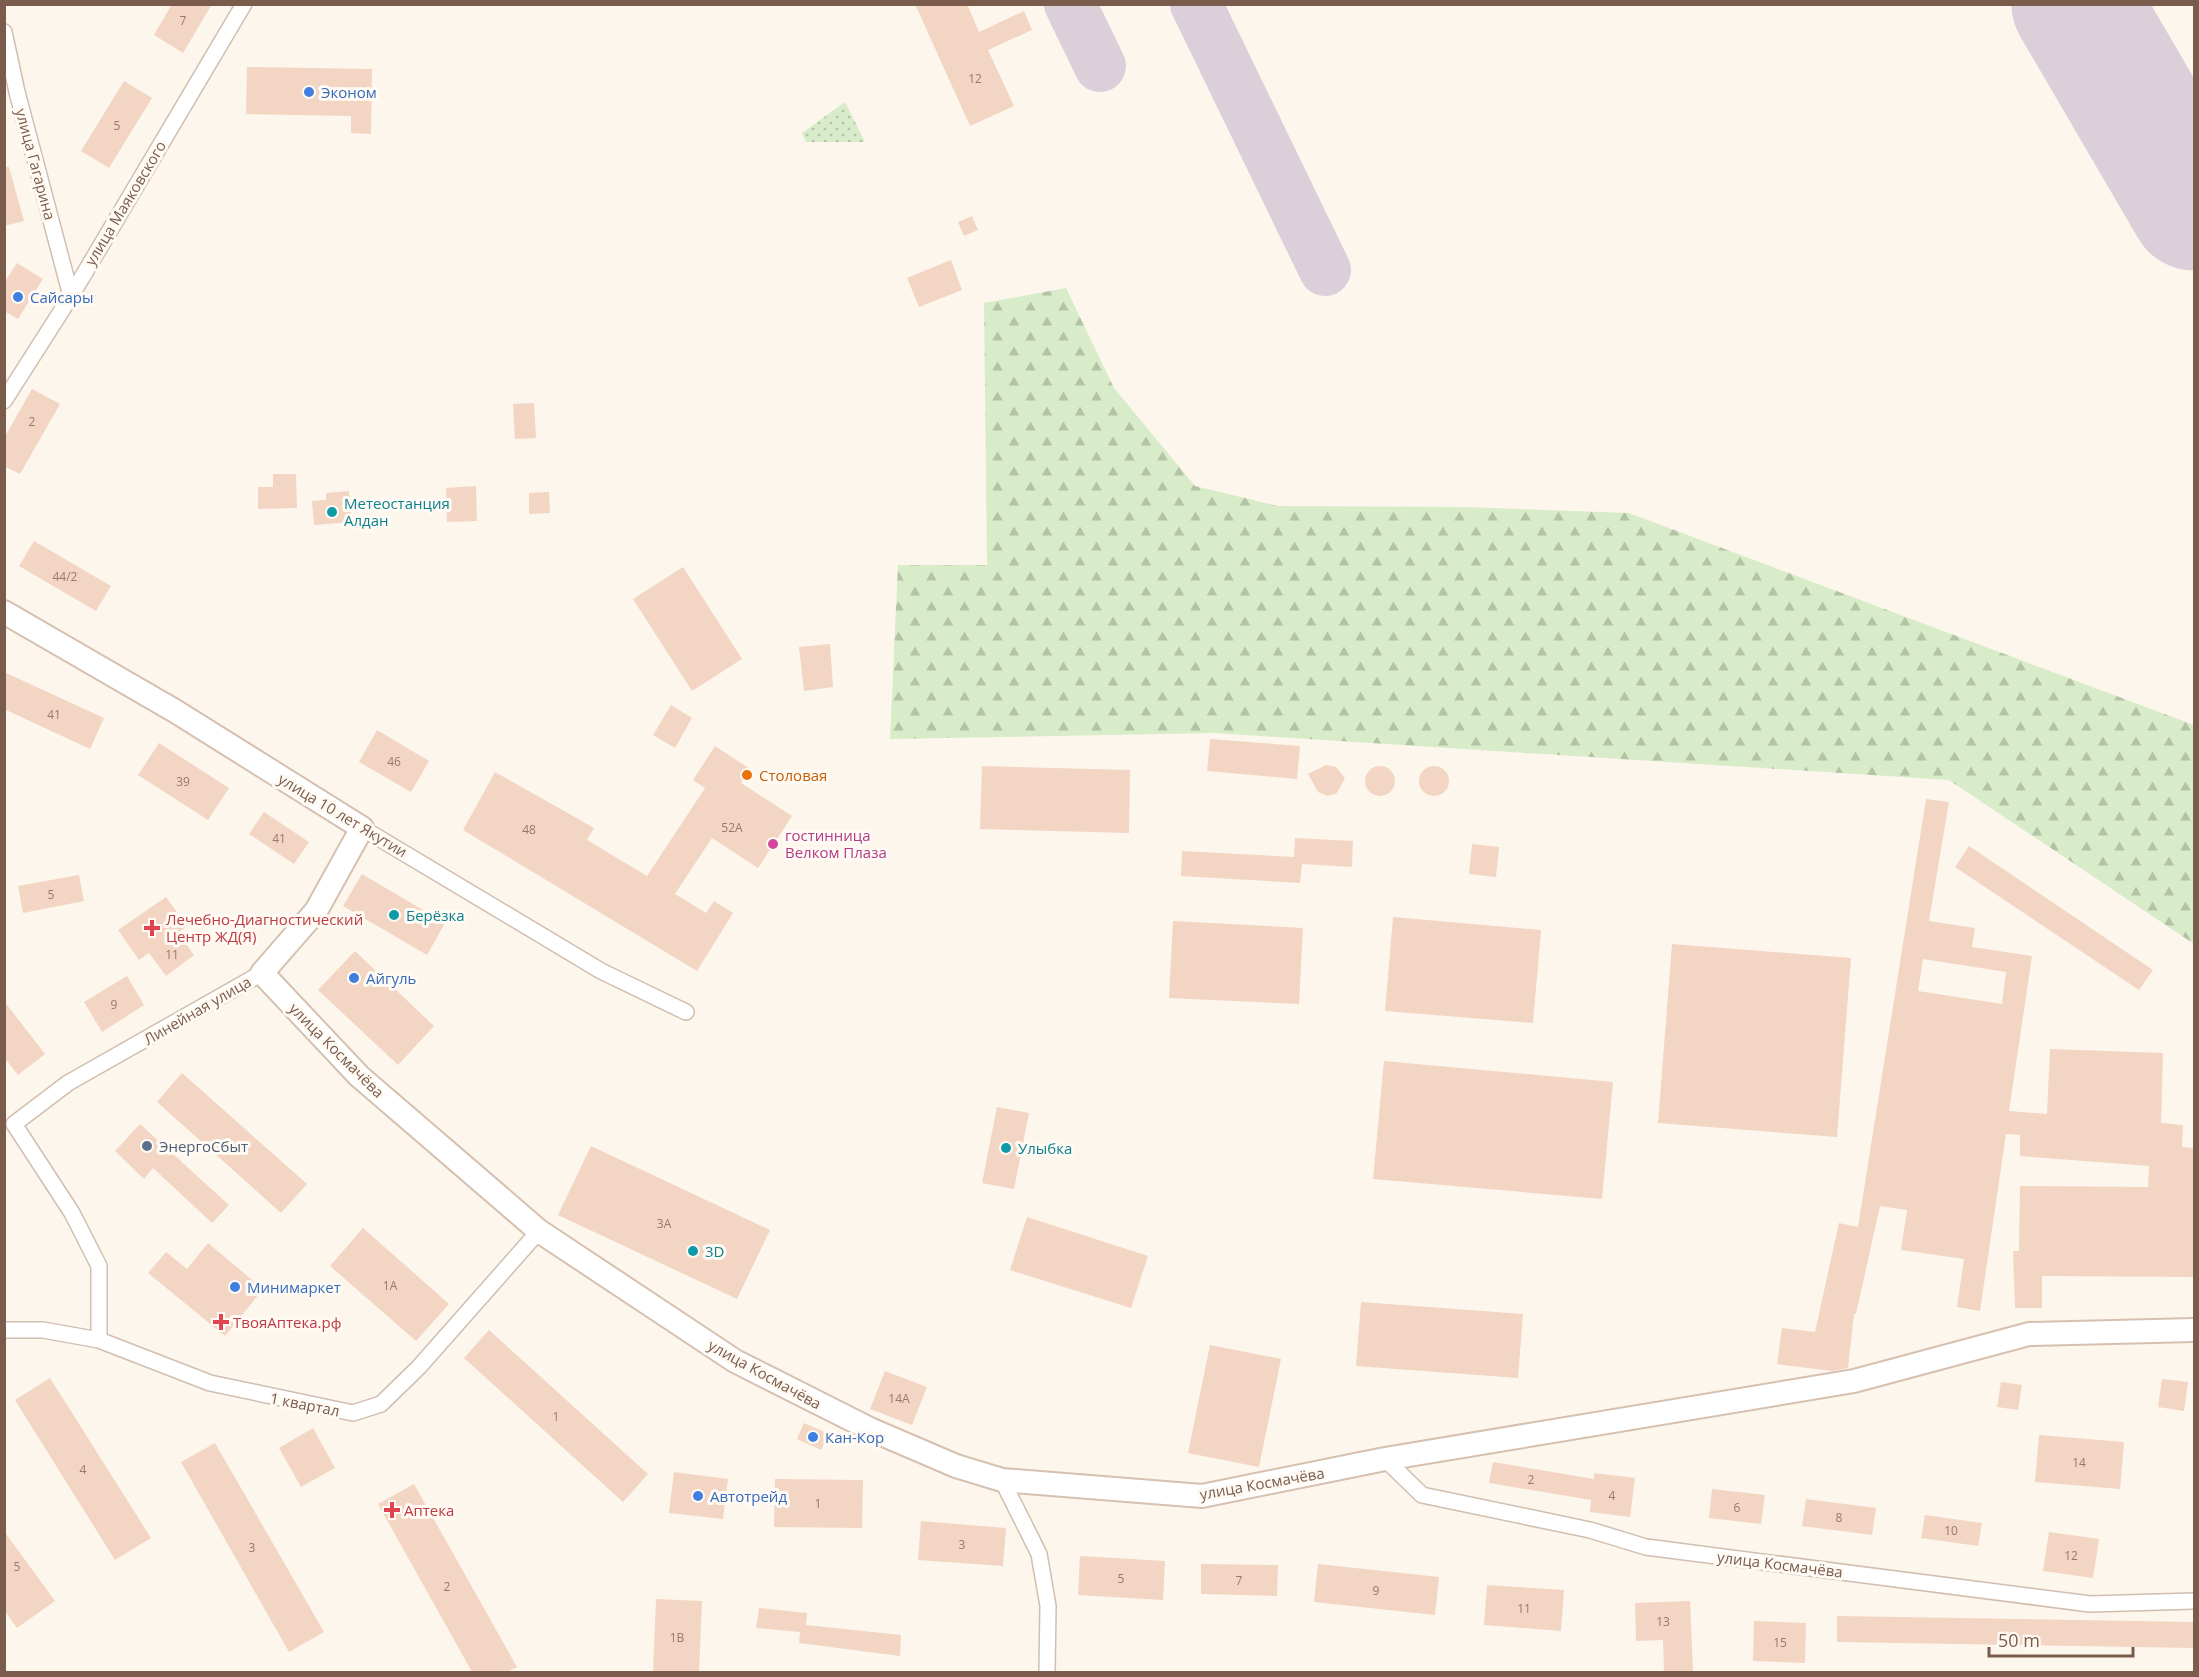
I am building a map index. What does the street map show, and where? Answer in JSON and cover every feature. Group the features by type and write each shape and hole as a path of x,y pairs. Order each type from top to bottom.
{"main road":[{"name":"улица 10 лет Якутии","path":"4,612 175,711 362,828"},
{"name":"Линейная улица","path":"262,973 316,911 362,828"},
{"name":"улица Космачёва","path":"262,973 358,1076 539,1232 735,1361 872,1430 956,1466 1002,1480 1202,1496 1385,1459 1854,1381 2030,1334 2194,1330"}],"street":[{"name":"улица Маяковского","path":"4,401 71,296 244,4"},
{"name":"улица Гагарина","path":"4,32 17,92 71,296"},
{"name":"улица 10 лет Якутии","path":"362,828 602,971 686,1012"},
{"name":"Линейная улица","path":"99,1340 99,1266 72,1213 14,1124 68,1083 262,973"},
{"name":"1 квартал","path":"4,1330 43,1330 99,1340 210,1383 353,1413 381,1404 419,1367 539,1232"},
{"name":"улица Космачёва","path":"1385,1459 1422,1495 1590,1530 1646,1547 2090,1604 2194,1601"},
{"path":"1002,1480 1039,1554 1048,1606 1047,1672"}],"green space":[{"path":"845,102 865,142 806,142 802,133"},
{"path":"1066,288 1114,388 1195,486 1278,506 1465,507 1629,513 2194,725 2194,944 1949,780 1214,733 890,739 898,565 987,565 984,303"}],"building":[{"path":"172,4 212,4 183,53 154,35"},
{"path":"915,4 967,4 979,32 1024,11 1032,30 988,50 1014,106 970,126"},
{"name":"Эконом","path":"247,67 372,69 371,134 351,133 351,116 246,114"},
{"path":"124,81 152,98 109,168 81,151"},
{"path":"4,167 9,167 24,221 4,226"},
{"path":"972,216 978,230 964,236 958,222"},
{"path":"951,260 962,290 919,307 907,278"},
{"name":"Сайсары","path":"17,263 43,279 18,319 4,311 4,283"},
{"path":"32,389 60,404 20,474 4,466 4,438"},
{"path":"534,403 536,438 515,439 513,404"},
{"path":"273,474 296,474 297,508 258,509 258,487 273,487"},
{"path":"476,486 477,521 447,522 446,488"},
{"name":"Метеостанция Алдан","path":"349,491 352,522 314,525 312,501 326,500 326,493"},
{"path":"549,492 550,513 529,514 529,493"},
{"path":"34,541 111,586 96,611 19,566"},
{"path":"683,567 742,659 692,691 633,599"},
{"path":"830,644 833,687 804,691 799,647"},
{"path":"4,672 104,718 90,749 4,709"},
{"path":"671,705 692,718 675,748 653,735"},
{"path":"377,730 429,761 411,792 359,762"},
{"path":"1210,739 1300,746 1297,779 1207,771"},
{"path":"159,743 229,788 208,820 138,775"},
{"path":"715,746 750,769 741,783 792,816 758,868 712,838 675,894 706,913 714,901 733,913 697,971 463,830 495,772 594,828 587,840 647,876 705,788 693,780"},
{"path":"1326,765 1336,767 1345,778 1337,793 1328,796 1318,792 1308,774"},
{"path":"982,766 1130,770 1129,833 980,829"},
{"path":"1380,766 1391,770 1395,781 1391,792 1380,796 1369,792 1365,781 1369,770"},
{"path":"1434,766 1445,770 1449,781 1445,792 1434,796 1423,792 1419,781 1423,770"},
{"path":"1926,799 1949,802 1929,921 1975,928 1972,947 2032,956 2009,1111 2047,1114 2050,1049 2163,1053 2161,1123 2183,1125 2182,1147 2194,1148 2194,1277 2042,1276 2042,1308 2015,1308 2013,1251 2019,1251 2020,1186 2148,1187 2149,1166 2020,1156 2020,1135 2006,1134 1980,1311 1957,1307 1964,1259 1901,1250 1907,1210 1880,1206 1856,1314 1854,1314 1848,1368 1832,1371 1777,1364 1782,1328 1815,1332 1839,1223 1858,1227","holes":["1923,959 2006,972 2002,1004 1918,991"]},
{"path":"264,812 309,842 294,864 249,834"},
{"path":"1295,838 1353,841 1352,867 1302,864 1300,883 1181,876 1182,851 1294,857"},
{"path":"1472,844 1499,847 1496,877 1469,874"},
{"path":"1969,846 2153,970 2139,990 1955,867"},
{"name":"Берёзка","path":"362,874 445,923 427,955 343,906"},
{"path":"79,875 84,901 23,913 18,886"},
{"name":"Лечебно-Диагностический Центр ЖД(Я)","path":"166,897 187,926 178,933 194,955 166,976 149,953 139,960 118,930"},
{"path":"1393,917 1541,930 1533,1023 1385,1011"},
{"path":"1173,921 1303,928 1299,1004 1169,998"},
{"path":"1672,944 1851,958 1837,1137 1658,1123"},
{"path":"355,951 434,1026 398,1065 318,990"},
{"path":"127,976 144,1005 102,1032 84,1002"},
{"path":"4,1001 45,1054 18,1075 4,1057"},
{"path":"1384,1061 1613,1082 1602,1199 1373,1179"},
{"path":"182,1073 307,1184 281,1213 157,1102"},
{"name":"Улыбка","path":"997,1107 1029,1113 1014,1189 982,1183"},
{"path":"140,1124 229,1205 212,1223 153,1168 144,1179 115,1151"},
{"path":"591,1146 770,1230 737,1299 558,1215"},
{"path":"1027,1217 1148,1256 1131,1308 1010,1270"},
{"path":"363,1228 449,1304 416,1341 330,1266"},
{"path":"208,1243 263,1289 225,1336 148,1273 166,1252 187,1269"},
{"path":"1361,1302 1523,1314 1518,1378 1356,1366"},
{"path":"489,1330 648,1474 623,1502 464,1358"},
{"path":"1210,1345 1281,1359 1259,1467 1188,1453"},
{"path":"885,1371 927,1387 912,1425 870,1409"},
{"path":"50,1378 151,1538 115,1560 15,1400"},
{"path":"2162,1379 2188,1382 2184,1411 2158,1407"},
{"path":"2001,1382 2022,1385 2018,1410 1997,1407"},
{"name":"Кан-Кор","path":"804,1423 829,1434 821,1450 797,1439"},
{"path":"313,1428 335,1468 301,1487 279,1448"},
{"path":"2039,1435 2124,1442 2120,1489 2035,1482"},
{"path":"215,1443 324,1632 289,1652 181,1462"},
{"path":"1493,1462 1594,1479 1594,1473 1635,1478 1630,1517 1590,1512 1591,1500 1489,1483"},
{"name":"Автотрейд","path":"674,1472 728,1479 723,1519 669,1513"},
{"path":"775,1479 863,1480 862,1528 774,1527"},
{"path":"414,1484 517,1667 507,1672 472,1672 378,1504"},
{"path":"1712,1489 1765,1495 1761,1524 1709,1518"},
{"path":"1806,1499 1876,1508 1872,1535 1802,1526"},
{"path":"1925,1515 1982,1523 1978,1546 1921,1538"},
{"path":"921,1521 1006,1528 1003,1566 918,1560"},
{"path":"4,1531 55,1601 17,1628 4,1610"},
{"path":"2049,1532 2099,1539 2093,1578 2043,1571"},
{"path":"1080,1556 1165,1561 1163,1600 1078,1595"},
{"path":"1201,1564 1278,1565 1277,1596 1201,1594"},
{"path":"1318,1564 1439,1577 1435,1615 1314,1602"},
{"path":"1487,1585 1564,1590 1561,1631 1484,1625"},
{"path":"656,1599 702,1601 699,1672 653,1672"},
{"path":"1690,1601 1693,1672 1664,1672 1663,1640 1636,1641 1635,1603"},
{"path":"759,1608 807,1613 806,1625 901,1635 900,1656 799,1643 800,1632 756,1628"},
{"path":"1837,1616 2194,1622 2194,1648 1837,1642"},
{"path":"1754,1621 1806,1623 1805,1663 1753,1661"}],"taxiway":[{"path":"1070,4 1100,66"},
{"path":"1196,4 1325,270"}],"runway":[{"path":"2076,4 2194,206"}],"place":[{"name":"Эконом","path":"309,92"},
{"name":"Сайсары","path":"18,297"},
{"name":"Метеостанция Алдан","path":"332,512"},
{"name":"Столовая","path":"747,775"},
{"name":"гостинница Велком Плаза","path":"773,844"},
{"name":"Берёзка","path":"394,915"},
{"name":"Лечебно-Диагностический Центр ЖД(Я)","path":"152,928"},
{"name":"Айгуль","path":"354,978"},
{"name":"ЭнергоСбыт","path":"147,1146"},
{"name":"Улыбка","path":"1006,1148"},
{"name":"3D","path":"693,1251"},
{"name":"Минимаркет","path":"235,1287"},
{"name":"ТвояАптека.рф","path":"221,1322"},
{"name":"Кан-Кор","path":"813,1437"},
{"name":"Автотрейд","path":"698,1496"},
{"name":"Аптека","path":"392,1510"}]}
